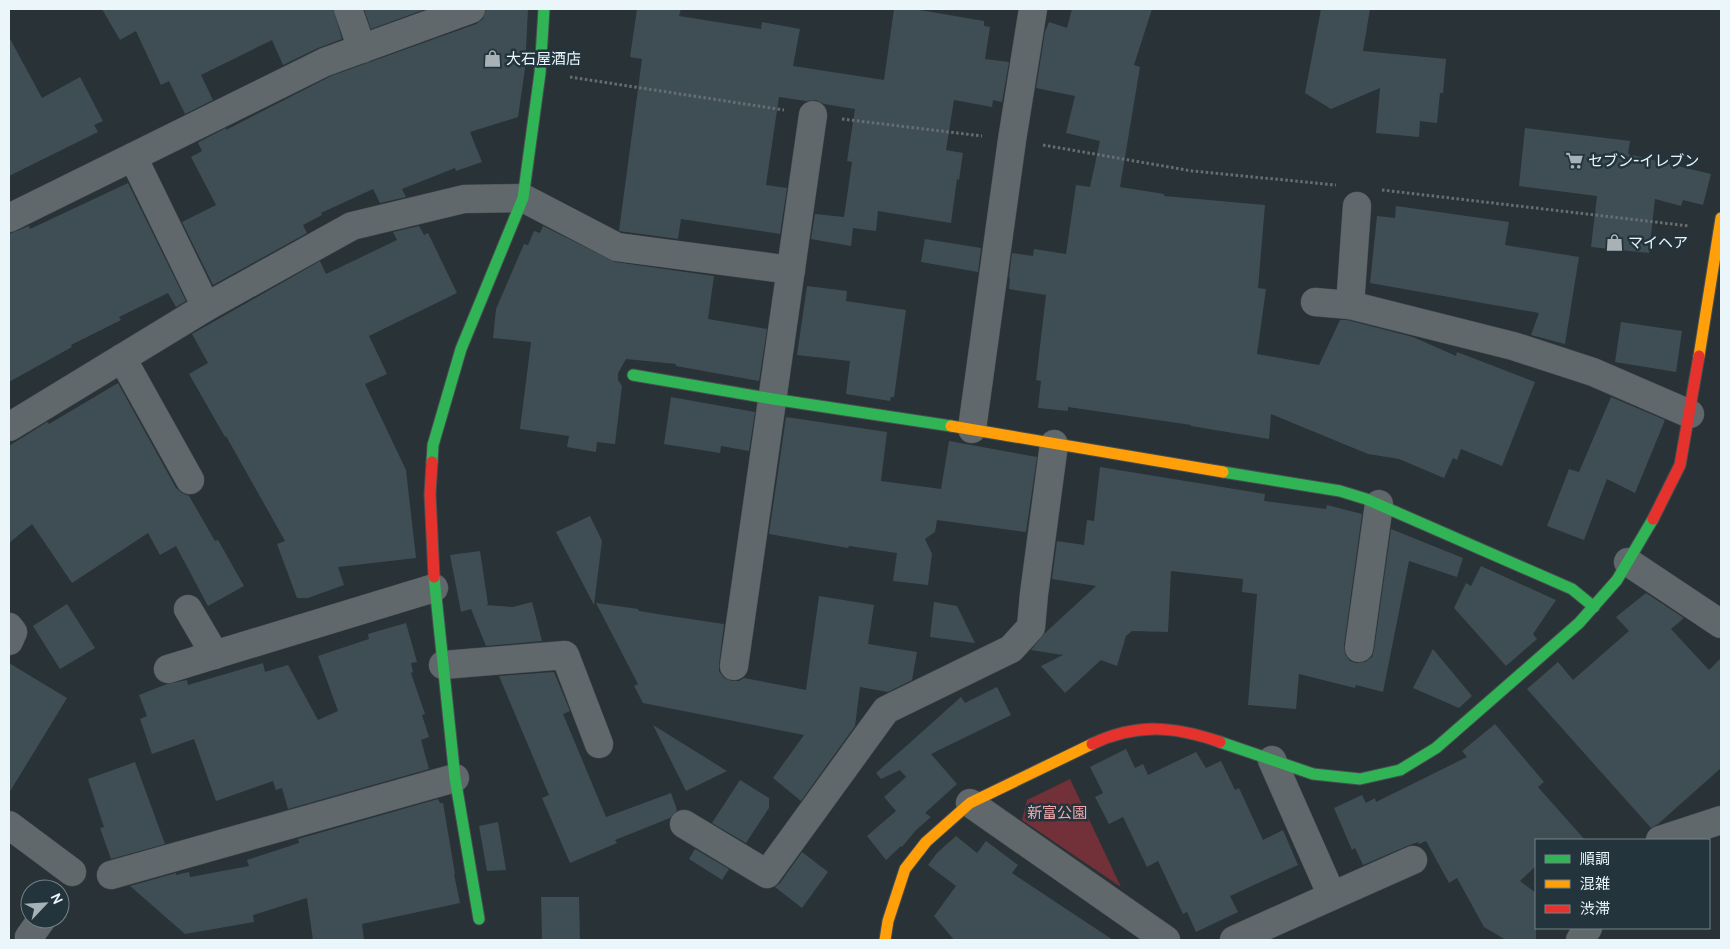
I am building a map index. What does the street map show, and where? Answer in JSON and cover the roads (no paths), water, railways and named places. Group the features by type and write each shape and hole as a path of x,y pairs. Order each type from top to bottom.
{"street":[{"path":"348,9 362,48"},
{"path":"9,218 319,65 471,9"},
{"path":"479,920 455,778 434,588 430,494 433,445 461,349 523,198 540,73 544,9"},
{"path":"972,429 1012,140 1033,9"},
{"path":"734,666 814,115"},
{"path":"133,157 206,307"},
{"path":"9,428 206,307 352,226 464,199 523,198 617,247 791,270"},
{"path":"1350,305 1368,198"},
{"path":"885,940 888,921 905,869 926,842 970,803 1101,740 1128,731 1165,728 1214,740 1313,774 1360,779 1400,770 1436,748 1579,623 1594,607 1617,580 1657,511 1680,465 1690,414 1721,218"},
{"path":"1315,302 1350,305 1531,352 1593,372 1690,414"},
{"path":"122,358 190,480"},
{"path":"633,375 773,399 972,429 1331,490 1379,504 1572,589 1594,607"},
{"path":"684,824 767,874 886,710 1011,649 1031,627 1054,444"},
{"path":"1359,648 1379,504"},
{"path":"1628,562 1721,624"},
{"path":"168,669 434,588"},
{"path":"188,609 215,655"},
{"path":"9,627 13,632 9,641"},
{"path":"443,665 565,655 598,744"},
{"path":"1272,760 1332,896"},
{"path":"111,875 455,778"},
{"path":"970,803 1166,940"},
{"path":"1663,839 1721,820"},
{"path":"9,825 72,872"},
{"path":"1234,940 1413,860"},
{"path":"30,940 29,937 35,929"},
{"path":"1580,940 1587,929"}],"place":[{"name":"大石屋酒店","path":"492,59"},
{"name":"セブン-イレブン","path":"1574,161"},
{"name":"マイヘア","path":"1614,243"}],"park label":[{"name":"新富公園","path":"1057,813"}]}
